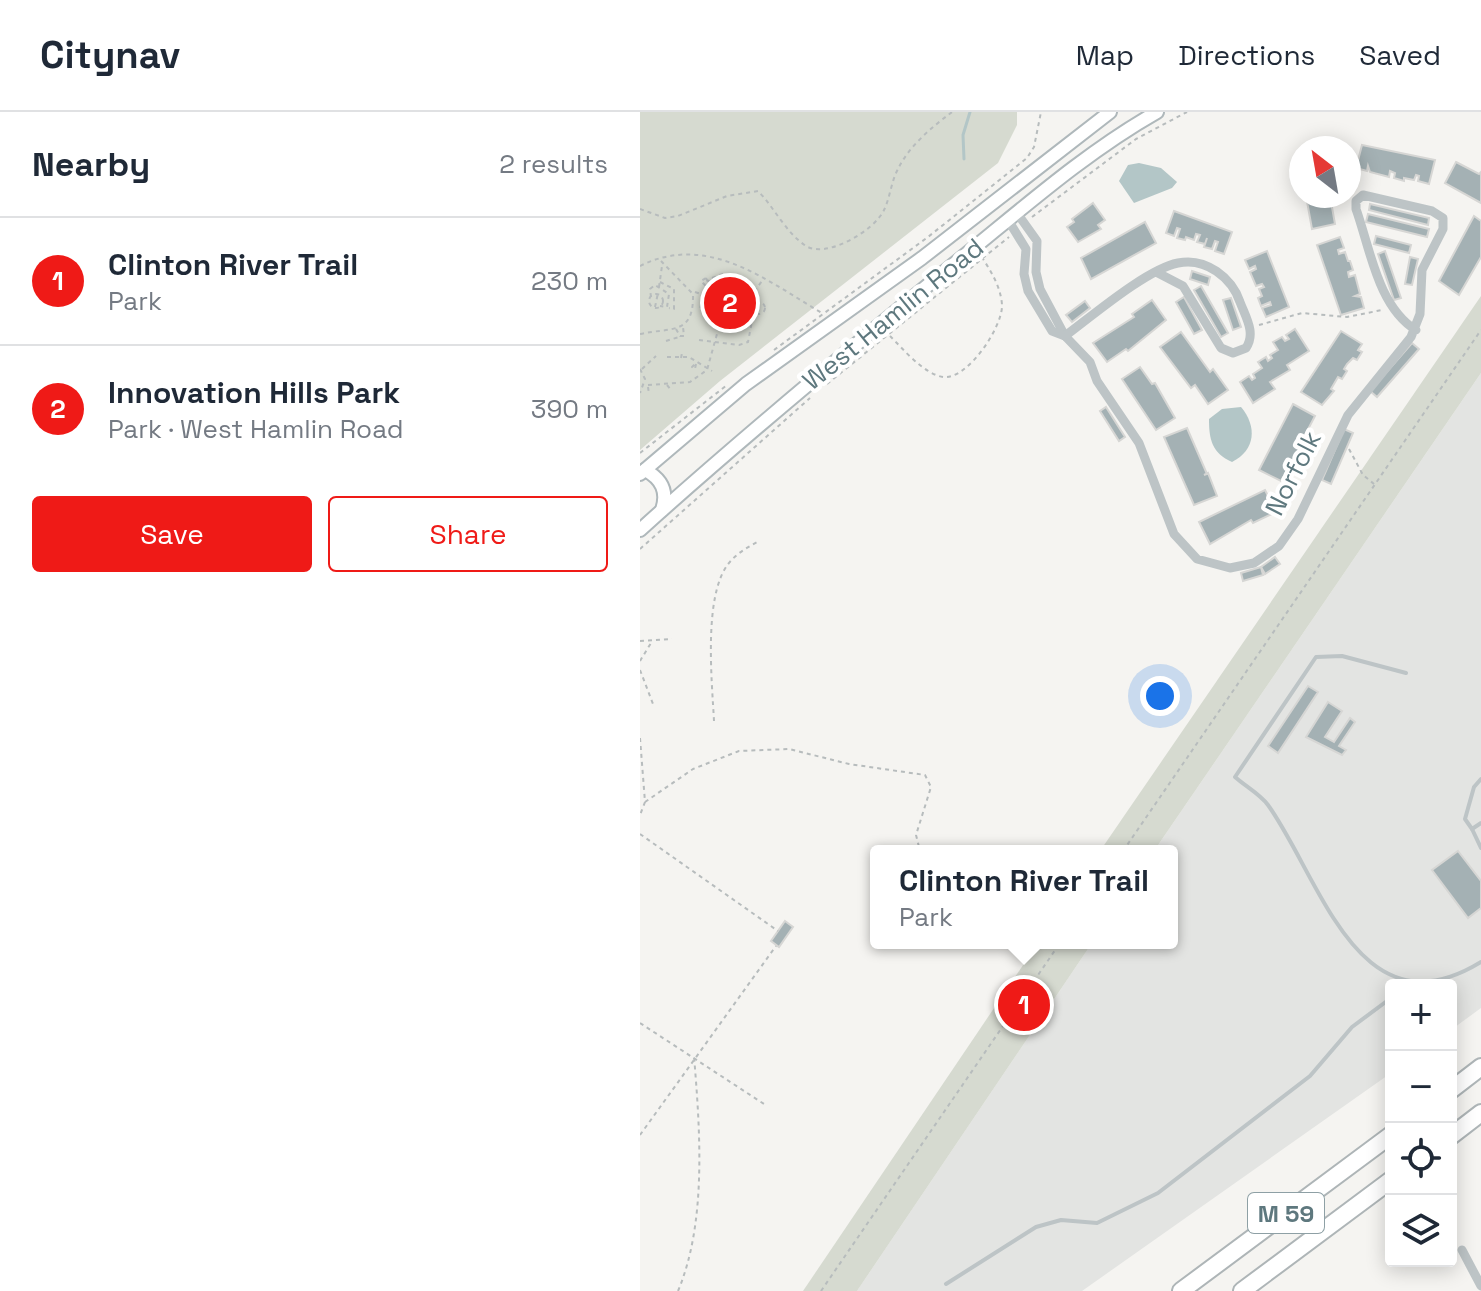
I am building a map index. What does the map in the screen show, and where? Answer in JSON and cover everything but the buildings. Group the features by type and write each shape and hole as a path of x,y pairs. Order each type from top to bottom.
{"highway":[{"path":"1457,1085 1481,1067"},
{"path":"1457,1131 1481,1113"},
{"name":"M 59","path":"1181,1291 1385,1139"},
{"name":"M 59","path":"1242,1291 1385,1184"}],"main road":[{"name":"West Hamlin Road","path":"642,472 728,398 922,258 1110,112"},
{"name":"West Hamlin Road","path":"640,530 775,410 1016,222 1092,154 1157,112"},
{"path":"1008,189 1003,202 1016,222"},
{"path":"642,472 663,486 662,510"}],"street":[{"path":"1363,195 1432,211 1443,218 1443,229 1422,270 1416,330 1391,307 1356,209 1356,201 1363,195"},
{"name":"Norfolk","path":"1016,222 1037,241 1037,279 1065,336 1090,362 1097,381 1139,443 1179,542 1205,564 1230,568 1254,563 1279,546 1298,519 1348,415 1416,330"},
{"name":"Norfolk","path":"1016,222 1026,253 1025,283 1052,331 1065,336"},
{"path":"1026,253 1038,250"},
{"path":"1065,336 1134,286 1158,273 1181,262 1218,271 1234,286 1250,328 1251,337 1246,348 1240,352 1226,352 1183,286 1158,273"},
{"path":"1039,312 1049,305"},
{"path":"1462,1250 1481,1286"}],"lane":[{"path":"1403,979 1354,950 1267,802 1235,777 1316,657 1342,656 1406,673"},
{"path":"1481,779 1474,787 1465,819 1481,848"},
{"path":"1472,829 1481,823"},
{"path":"1447,979 1481,962"},
{"path":"946,1284 1036,1227 1061,1220 1097,1223 1158,1193 1310,1076 1352,1027 1385,1002"}],"path":[{"path":"640,209 665,218 678,216 727,196 758,191 804,245 818,250 832,248 844,244 882,214 898,168 928,130 952,112"},
{"path":"774,349 928,237 1027,158 1034,147 1041,112"},
{"path":"640,549 807,401 982,259 1016,222 1136,139 1187,112"},
{"path":"640,266 660,259 710,256 764,276 822,313"},
{"path":"655,308 662,266 660,259"},
{"path":"888,334 930,371 943,377 954,376 974,360 996,332 1002,307 998,287 982,259"},
{"path":"662,266 695,293 707,295 722,316"},
{"path":"640,334 682,326 693,311 695,293 702,283 707,284 713,275 723,274"},
{"path":"646,384 690,382 710,370 722,316 729,308 754,294 764,276"},
{"path":"770,280 773,276"},
{"path":"710,280 729,308"},
{"path":"658,293 663,302 674,309 674,289 660,282"},
{"path":"655,308 646,295 655,285 669,294 668,306"},
{"path":"650,298 658,293"},
{"path":"708,313 712,302 728,293"},
{"path":"699,340 748,342 752,310 744,294"},
{"path":"660,306 663,302"},
{"path":"655,308 668,306"},
{"path":"1250,328 1302,313 1347,317 1391,307"},
{"path":"666,341 686,331 682,326"},
{"path":"676,329 680,336"},
{"path":"1127,845 1481,330"},
{"path":"667,357 672,354 682,356 710,370"},
{"path":"649,394 641,370 656,356"},
{"path":"640,393 646,384"},
{"path":"666,385 672,391"},
{"path":"640,453 726,385"},
{"path":"1349,449 1363,475 1375,485"},
{"path":"714,721 711,671 718,585 728,564 759,541"},
{"path":"640,641 672,639"},
{"path":"640,661 652,642"},
{"path":"640,670 653,704"},
{"path":"640,738 645,802 640,815"},
{"path":"645,802 693,769 739,751 789,749 849,764 925,775 931,787 916,835 918,845"},
{"path":"640,834 778,931"},
{"path":"640,1135 776,946"},
{"path":"821,1291 1056,949"},
{"path":"640,1023 764,1104"},
{"path":"678,1291 689,1264 698,1206 699,1112 694,1056"}],"shaded area":[{"path":"640,112 1017,112 1017,125 998,163 720,381 640,450"},
{"path":"1139,163 1161,168 1177,182 1172,188 1134,203 1119,181 1128,165"},
{"path":"1481,296 1481,373 1158,845 1104,845"},
{"path":"1481,373 1481,1008 1457,1026 1457,979 1385,979 1385,1077 1082,1291 857,1291 1088,949 1178,949 1178,845 1158,845"},
{"path":"1241,407 1250,422 1252,437 1246,451 1232,462 1213,445 1209,419 1222,409"},
{"path":"1034,949 1088,949 857,1291 803,1291"}],"waterway":[{"path":"964,159 963,135 970,112"},
{"path":"701,307 707,290 713,294 718,286 724,289 735,276"}],"place":[{"name":"Innovation Hills Park","path":"730,303"},
{"name":"Clinton River Trail","path":"1024,1005"}]}
